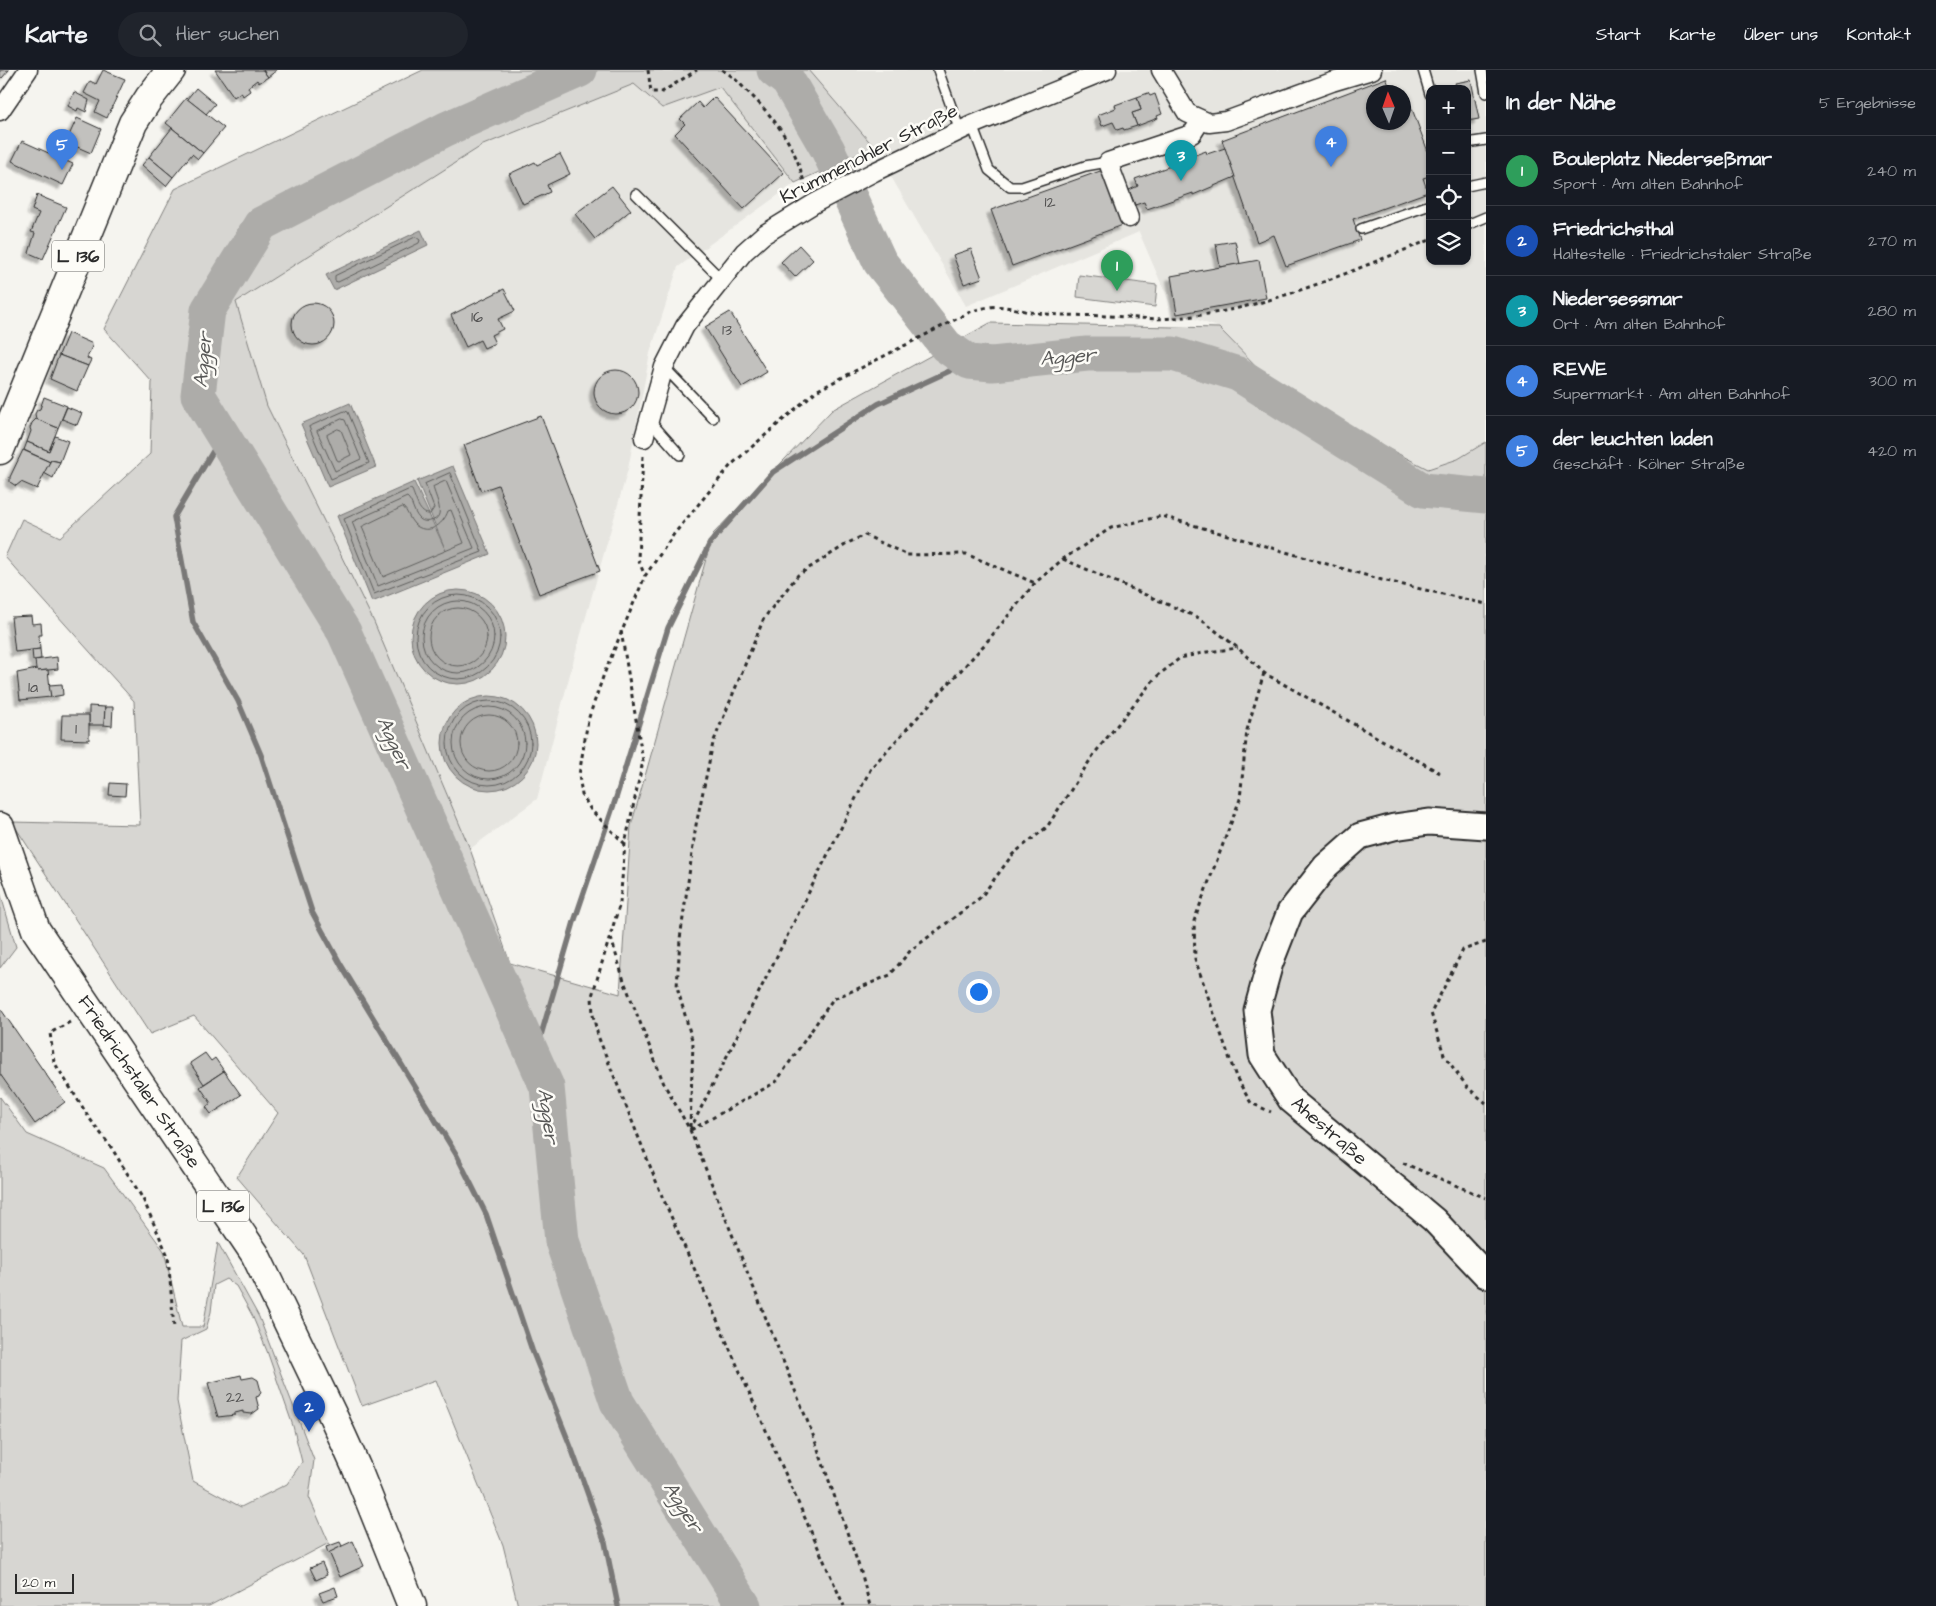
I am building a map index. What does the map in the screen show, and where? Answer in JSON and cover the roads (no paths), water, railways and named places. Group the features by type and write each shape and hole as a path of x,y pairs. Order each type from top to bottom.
{"main road":[{"name":"L 136","path":"0,450 133,123 171,70"},
{"name":"Ahestraße","path":"1486,826 1429,822 1394,827 1360,836 1326,866 1290,912 1270,963 1257,1010 1262,1055 1291,1100 1434,1220 1486,1275"},
{"name":"Friedrichstaler Straße","path":"0,827 36,930 255,1254 334,1416 412,1606"}],"street":[{"path":"0,111 28,70"},
{"name":"Krummenohler Straße","path":"644,438 664,367 685,326 744,252 763,235 811,205 874,172 966,128 1107,70"},
{"path":"1161,70 1187,113 1209,123 1226,121 1345,74 1372,70"},
{"path":"1129,218 1108,162 1192,134 1201,120"}],"lane":[{"path":"938,70 937,72 989,170 1010,187 1022,187 1086,166 1108,162"},
{"path":"1423,70 1427,85"},
{"path":"1482,70 1486,93"},
{"path":"1471,142 1486,140"},
{"path":"1471,185 1486,182"},
{"path":"636,194 722,280"},
{"path":"1361,229 1426,206"},
{"path":"1471,223 1486,217"},
{"path":"664,367 713,418"},
{"path":"649,420 680,455"}],"water":[{"path":"421,230 428,245 334,290 326,275"},
{"path":"350,403 376,467 328,487 301,424"},
{"path":"453,466 490,554 372,602 337,516 414,482 446,551 417,481"},
{"path":"449,590 467,590 492,603 502,619 505,637 502,655 492,671 467,684 449,684 424,671 411,646 411,628 424,603"},
{"path":"489,696 507,700 522,710 532,725 536,743 532,761 522,776 507,786 489,790 471,786 456,776 446,761 442,743 446,725 456,710 471,700"}],"waterway":[{"name":"Agger","path":"580,70 446,129 261,224 208,310 198,395 344,632 547,1087 562,1241 617,1402 744,1606"},
{"name":"Agger","path":"774,70 788,81 828,150 880,262 946,346 969,362 992,364 1087,354 1173,354 1238,374 1423,490 1486,496"},
{"path":"534,1059 574,922 616,798 668,628 710,543 773,472 878,404 969,362"},
{"path":"222,436 174,517 193,622 238,701 261,755 312,912 341,965 456,1154 486,1214 532,1350 572,1450 605,1542 618,1606"}],"place":[{"name":"REWE","path":"1331,167"},
{"name":"der leuchten laden","path":"62,170"},
{"name":"Niedersessmar","path":"1181,181"},
{"name":"Bouleplatz Niederseßmar","path":"1117,291"},
{"name":"Friedrichsthal","path":"309,1432"}]}
